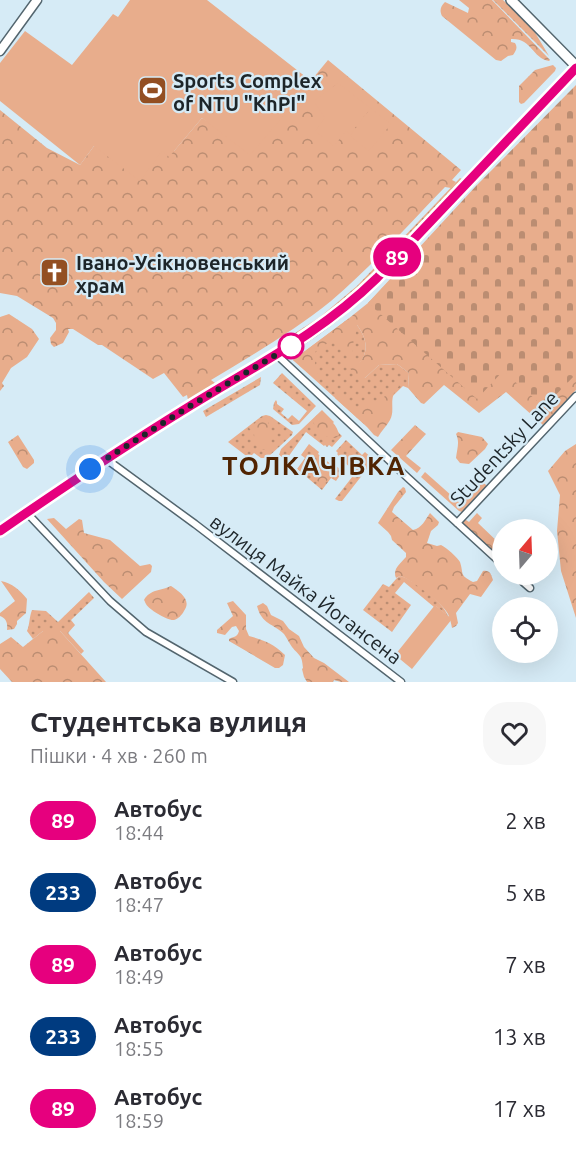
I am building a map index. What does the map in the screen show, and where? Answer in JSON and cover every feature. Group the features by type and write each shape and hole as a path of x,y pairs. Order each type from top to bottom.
{"main road":[{"path":"0,51 37,0"},
{"path":"0,531 106,459 277,355 318,328 358,297 576,67 512,0"}],"street":[{"path":"277,355 492,555"},
{"name":"Studentsky Lane","path":"457,523 576,396"},
{"path":"106,459 195,524 401,682"},
{"path":"27,513 110,601 146,632 233,682"},
{"path":"527,585 530,588"}],"green space":[{"name":"Sports Complex of NTU \"KhPI\"","path":"130,0 207,0 311,81 250,155 202,118 169,157 162,151 140,181 94,146 80,165 0,101 0,63 25,31 72,65 113,14 118,17"},
{"path":"459,0 492,0 550,60 543,59 523,42 511,39 516,46 513,55 501,61 496,60 442,16 441,8 445,2 468,13 469,8"},
{"path":"493,0 503,0 533,29 549,56"},
{"path":"328,60 461,170 452,180 456,182 451,188 445,187 346,288 288,333 211,380 215,383 214,386 207,388 196,398 188,400 187,395 183,397 164,373 153,379 102,345 98,345 73,329 68,329 69,332 63,343 54,347 50,338 56,330 53,318 17,296 0,293 0,110 47,148 80,165 94,146 174,151 202,118 266,135"},
{"path":"553,65 556,68 555,71 521,104 519,86 535,70"},
{"path":"338,83 391,124 369,151 350,136 370,109 350,134 346,131 334,146 315,131 325,118 315,100"},
{"path":"576,85 576,374 544,407 503,371 477,399 368,303 476,186"},
{"path":"576,86 576,390 543,425 506,392 479,413 444,385 424,404 421,403 408,388 409,373 397,364 379,365 365,378 355,376 347,365 346,359 359,363 366,349 363,334 357,325 353,326 356,332 352,357 343,352 335,340 315,352 317,379 293,360 368,303"},
{"path":"460,178 462,179 358,288 321,318 293,337 292,335 320,317 357,286"},
{"path":"9,314 32,329 39,339 27,357 11,368 0,391 0,317"},
{"path":"348,319 353,325 357,325 366,344 365,354 359,364 365,378 379,365 397,364 409,373 408,388 403,386 364,424 293,360"},
{"path":"282,373 316,406 299,424 292,425 273,409 276,400 277,404 284,409 281,413 288,419 292,415 299,421 307,411 273,383"},
{"path":"261,377 260,385 206,417 203,411"},
{"path":"397,384 399,386 392,399 392,416 378,437 335,398 337,394 343,396 343,399 355,411 367,397 376,405"},
{"path":"322,410 334,422 331,425 342,436 332,447 324,446 306,432 286,460 279,455 281,449"},
{"path":"322,412 337,428 339,435 336,438 324,436 317,430 313,421"},
{"path":"266,415 293,432 267,458 261,458 254,453 249,458 228,442 262,416"},
{"path":"261,418 269,418 269,450 262,449 258,445 254,433 249,428"},
{"path":"415,425 426,434 406,456 421,468 417,473 391,450"},
{"path":"458,432 482,437 488,444 469,464 460,463 456,458 458,443 456,434"},
{"path":"18,435 34,460 34,463 27,469 23,467 8,442"},
{"path":"346,440 362,455 365,452 374,460 342,501 339,501 335,499 356,472 339,458 336,451"},
{"path":"309,444 319,452 318,454 343,471 336,481 331,478 322,490 297,469 305,458 301,455"},
{"path":"576,444 576,618 561,571 558,541 560,495 548,471 565,451"},
{"path":"311,462 331,466 337,477 330,478 323,484 320,483 307,469 306,466"},
{"path":"425,472 461,504 482,481 487,486 462,512 421,477"},
{"path":"403,487 405,488 406,492 392,512 413,530 421,526 430,513 439,522 431,531 427,543 441,545 449,550 460,562 464,576 473,582 477,581 483,571 491,574 492,581 481,597 470,594 456,613 458,623 452,628 448,614 434,598 405,578 400,576 396,578 396,569 406,557 406,553 378,523"},
{"path":"477,513 482,518 478,523 492,536 492,550 462,522 463,518 469,522"},
{"path":"54,518 66,529 79,519 82,520 84,533 110,540 140,566 150,564 151,572 122,599 47,519"},
{"path":"400,576 427,592 441,605 448,616 404,582 395,593 411,605 392,632 363,610 383,584 389,587"},
{"path":"1,581 16,587 27,599 26,613 17,621 14,629 7,630 6,621 0,616 0,613 15,601"},
{"path":"171,586 184,597 187,603 182,614 174,620 154,612 144,600 153,592"},
{"path":"89,592 94,598 71,620 75,625 68,633 84,651 81,654 60,631 43,631 33,639 27,631 32,610 46,611 58,622"},
{"path":"233,601 246,615 246,629 249,636 268,643 285,655 283,665 279,668 275,668 229,641 239,631 236,626 225,635 217,633 217,630 233,616 227,603"},
{"path":"263,603 271,615 283,621 299,636 304,647 314,658 349,682 334,680 333,682 307,682 300,656 284,634 265,620 259,612 257,606"},
{"path":"435,605 452,619 412,669 395,655"},
{"path":"43,631 60,631 106,682 12,682 0,669 0,644 11,637 23,647"}],"bus line":[{"name":"89","path":"0,531 121,449 277,355 335,316 377,278 576,68"}],"place":[{"name":"Sports Complex of NTU \"KhPI\"","path":"152,91"},
{"name":"Івано-Усікновенський храм","path":"55,273"}],"district":[{"name":"ТОЛКАЧІВКА","path":"314,465"}],"route":[{"path":"90,469 291,346"}]}
